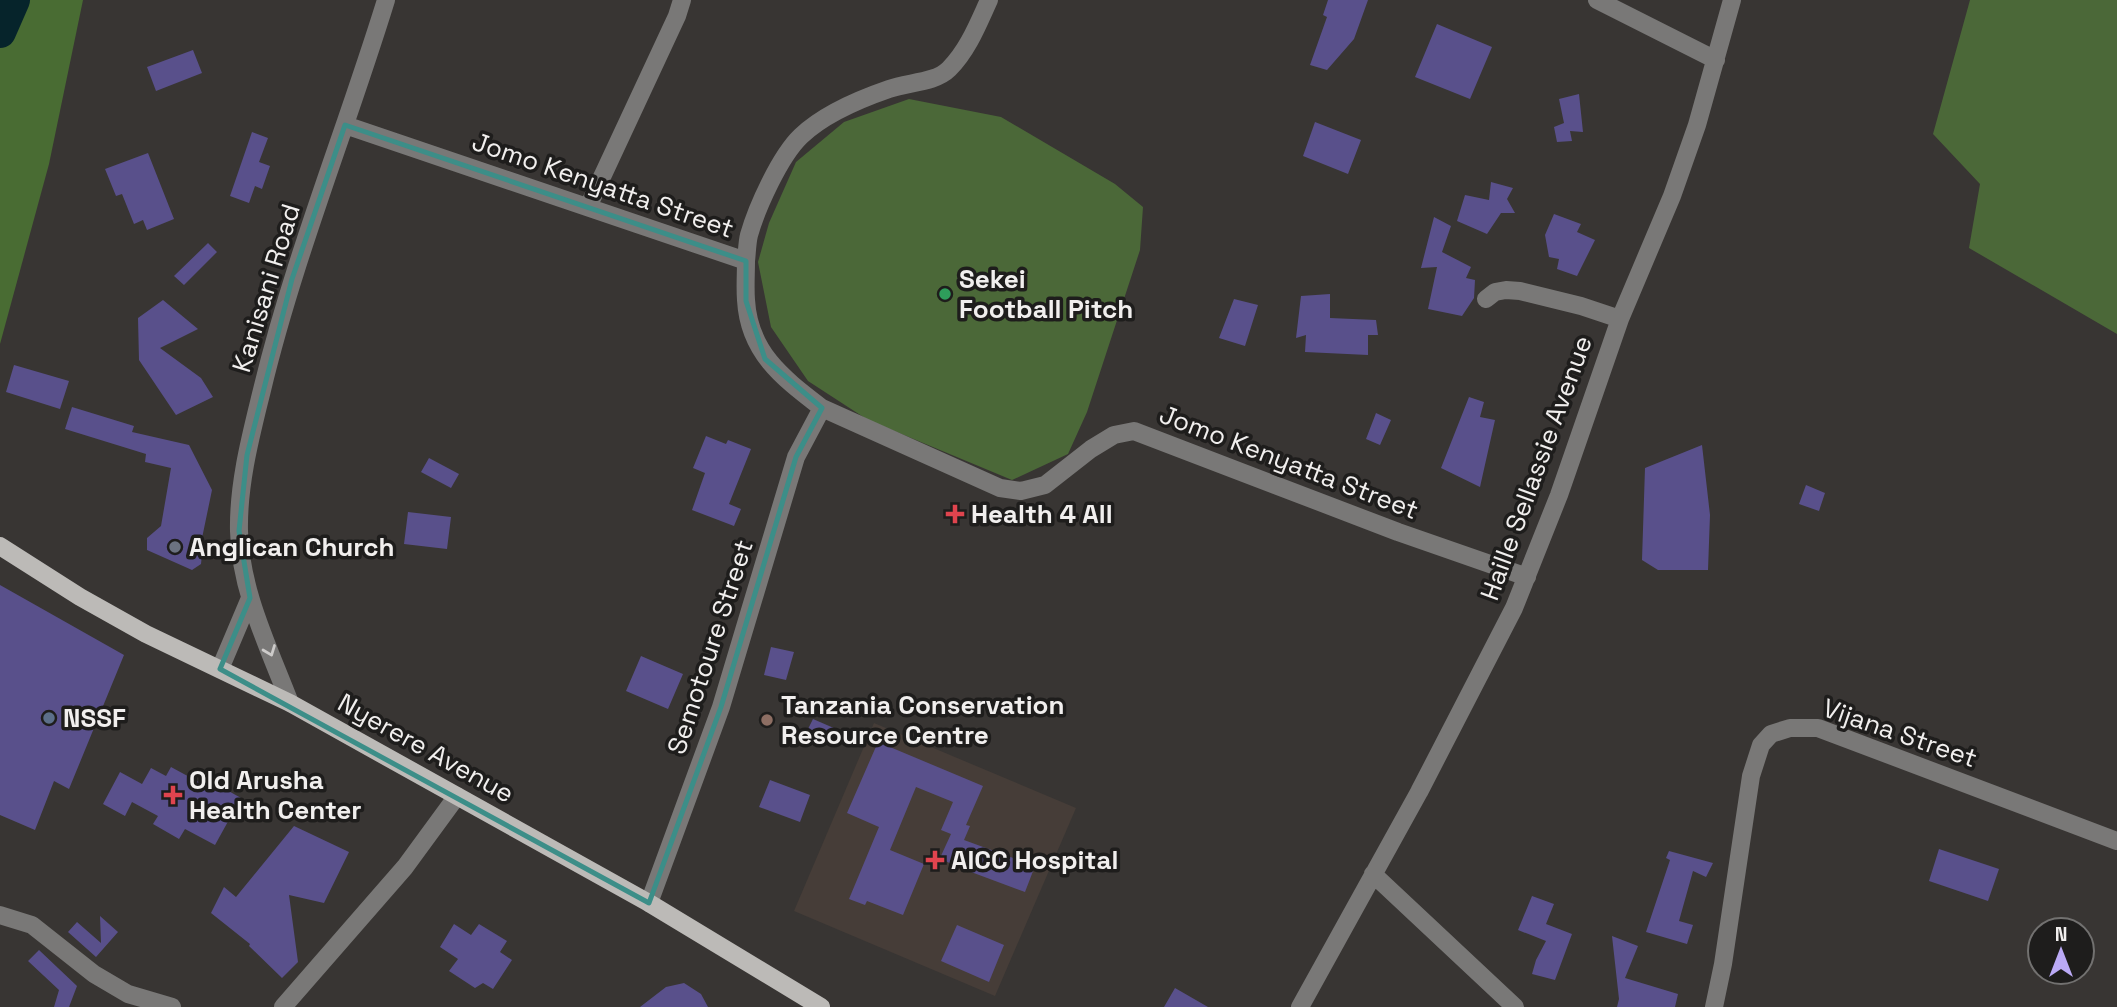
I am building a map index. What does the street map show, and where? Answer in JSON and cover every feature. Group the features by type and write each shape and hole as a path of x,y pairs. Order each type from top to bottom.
{"main road":[{"name":"Nyerere Avenue","path":"0,546 80,597 146,634 290,703 649,902 816,1006"}],"street":[{"name":"Kanisani Road","path":"290,703 250,598 243,564 239,531 247,455 271,352 292,279 386,0"},
{"path":"588,208 682,0"},
{"path":"746,261 748,237 757,213 780,164 800,136 861,99 901,85 927,80 948,71 971,40 989,0"},
{"path":"1597,0 1716,60"},
{"name":"Haille Sellassie Avenue","path":"1300,1007 1419,792 1514,608 1559,495 1620,319 1672,196 1716,60 1732,0"},
{"name":"Jomo Kenyatta Street","path":"345,125 746,261 746,302 752,331 765,359 798,390 822,408 1000,488 1021,491 1045,485 1091,449 1114,435 1134,431 1398,532 1527,577"},
{"path":"1486,299 1495,292 1520,291 1620,319"},
{"name":"Semotoure Street","path":"649,902 721,707 796,457 822,408"},
{"path":"220,669 250,598"},
{"name":"Vijana Street","path":"1714,1007 1751,776 1761,745 1771,734 1790,728 1818,728 2117,841"},
{"path":"283,1007 405,867 457,796"},
{"path":"1373,874 1515,1007"},
{"path":"0,915 32,925 94,974 128,994 172,1007"}],"highlighted area":[{"path":"345,125 746,261 746,301 765,359 822,408 796,457 721,707 649,903 220,669 250,598 239,531 247,455 292,279"}],"shaded area":[{"name":"AICC Hospital","path":"874,723 1076,808 995,996 794,911"}],"green space":[{"path":"0,0 83,0 49,164 0,344"},
{"path":"1970,0 2117,0 2117,334 1969,248 1980,184 1933,134"},
{"name":"Sekei Football Pitch","path":"909,99 1001,117 1115,184 1143,207 1140,250 1087,412 1068,454 1012,480 868,420 808,381 771,327 758,262 769,223 796,162 844,122"}],"building":[{"path":"1328,0 1368,0 1354,39 1327,70 1310,65 1327,17 1323,15"},
{"path":"1437,24 1492,47 1470,99 1415,77"},
{"path":"193,50 202,73 156,91 147,67"},
{"path":"1579,94 1583,132 1570,131 1572,141 1557,142 1554,127 1564,123 1559,99"},
{"path":"1315,122 1361,140 1348,174 1303,156"},
{"path":"252,132 268,138 259,162 270,166 262,189 255,186 249,203 230,196"},
{"path":"148,153 174,219 147,230 143,220 134,224 122,194 116,196 105,169"},
{"path":"1491,182 1513,188 1507,199 1515,213 1501,213 1487,234 1457,221 1465,195 1489,200"},
{"path":"1554,214 1581,224 1577,232 1595,240 1577,276 1557,269 1559,259 1549,257 1545,235"},
{"path":"1434,217 1451,226 1442,252 1471,267 1466,278 1475,280 1474,298 1462,316 1428,309 1437,267 1421,268"},
{"path":"208,243 217,252 184,285 174,276"},
{"path":"1330,294 1330,318 1376,320 1378,335 1368,335 1368,355 1305,352 1306,335 1296,338 1301,296"},
{"path":"1234,299 1258,305 1245,346 1219,338"},
{"path":"163,300 198,329 160,348 201,378 213,397 176,415 139,360 138,318"},
{"path":"14,365 69,381 60,409 6,392"},
{"path":"1469,397 1484,402 1480,417 1495,420 1480,487 1441,468"},
{"path":"72,407 134,426 132,432 189,445 212,490 201,543 201,564 192,570 147,550 147,538 161,526 171,468 145,462 146,454 65,429"},
{"path":"1376,413 1391,420 1380,445 1366,439"},
{"path":"706,436 726,444 728,440 751,449 729,504 741,509 734,526 692,510 705,473 693,468"},
{"path":"1702,445 1710,515 1708,570 1658,570 1642,560 1645,468"},
{"path":"429,458 459,474 451,488 421,472"},
{"path":"1806,485 1825,493 1819,511 1799,504"},
{"path":"408,512 451,517 447,549 404,544"},
{"name":"NSSF","path":"0,585 124,655 69,789 54,781 35,830 0,815"},
{"path":"771,647 794,652 786,680 764,675"},
{"path":"641,656 683,674 668,709 626,691"},
{"path":"813,719 843,732 836,746 806,733"},
{"path":"878,742 983,786 966,825 970,826 964,840 1035,866 1025,892 940,858 951,834 941,830 953,802 916,787 890,850 924,864 903,915 867,901 865,905 849,899 879,827 847,813"},
{"path":"171,767 206,786 209,780 241,798 215,845 185,829 179,839 153,824 158,816 132,802 125,816 103,804 120,772 142,784 151,768 166,776"},
{"path":"770,780 810,795 800,822 759,807"},
{"path":"294,826 349,852 324,903 289,895 298,962 282,978 250,944 211,913 224,887 236,897"},
{"path":"1939,849 1999,869 1988,901 1929,881"},
{"path":"1669,851 1713,863 1706,877 1693,871 1679,921 1693,925 1687,944 1646,932 1670,860 1666,858"},
{"path":"1532,896 1554,904 1546,924 1572,934 1555,980 1532,974 1546,941 1518,930"},
{"path":"100,916 118,932 96,957 68,932 77,922 101,943"},
{"path":"454,924 471,935 479,924 507,941 500,952 512,960 493,989 483,983 475,988 449,971 458,959 440,947"},
{"path":"957,925 1004,945 989,982 941,961"},
{"path":"1612,936 1638,946 1625,978 1678,994 1675,1007 1617,1007 1619,999"},
{"path":"39,950 77,986 69,1007 54,1007 59,990 28,961"},
{"path":"684,983 701,994 708,1007 640,1007 666,987"},
{"path":"1175,988 1208,1007 1164,1007"}],"waterway":[{"path":"0,32 14,0"}],"place":[{"name":"Sekei Football Pitch","path":"945,294"},
{"name":"Health 4 All","path":"955,514"},
{"name":"Anglican Church","path":"175,547"},
{"name":"NSSF","path":"49,718"},
{"name":"Tanzania Conservation Resource Centre","path":"767,720"},
{"name":"Old Arusha Health Center","path":"173,795"},
{"name":"AICC Hospital","path":"935,860"}]}
